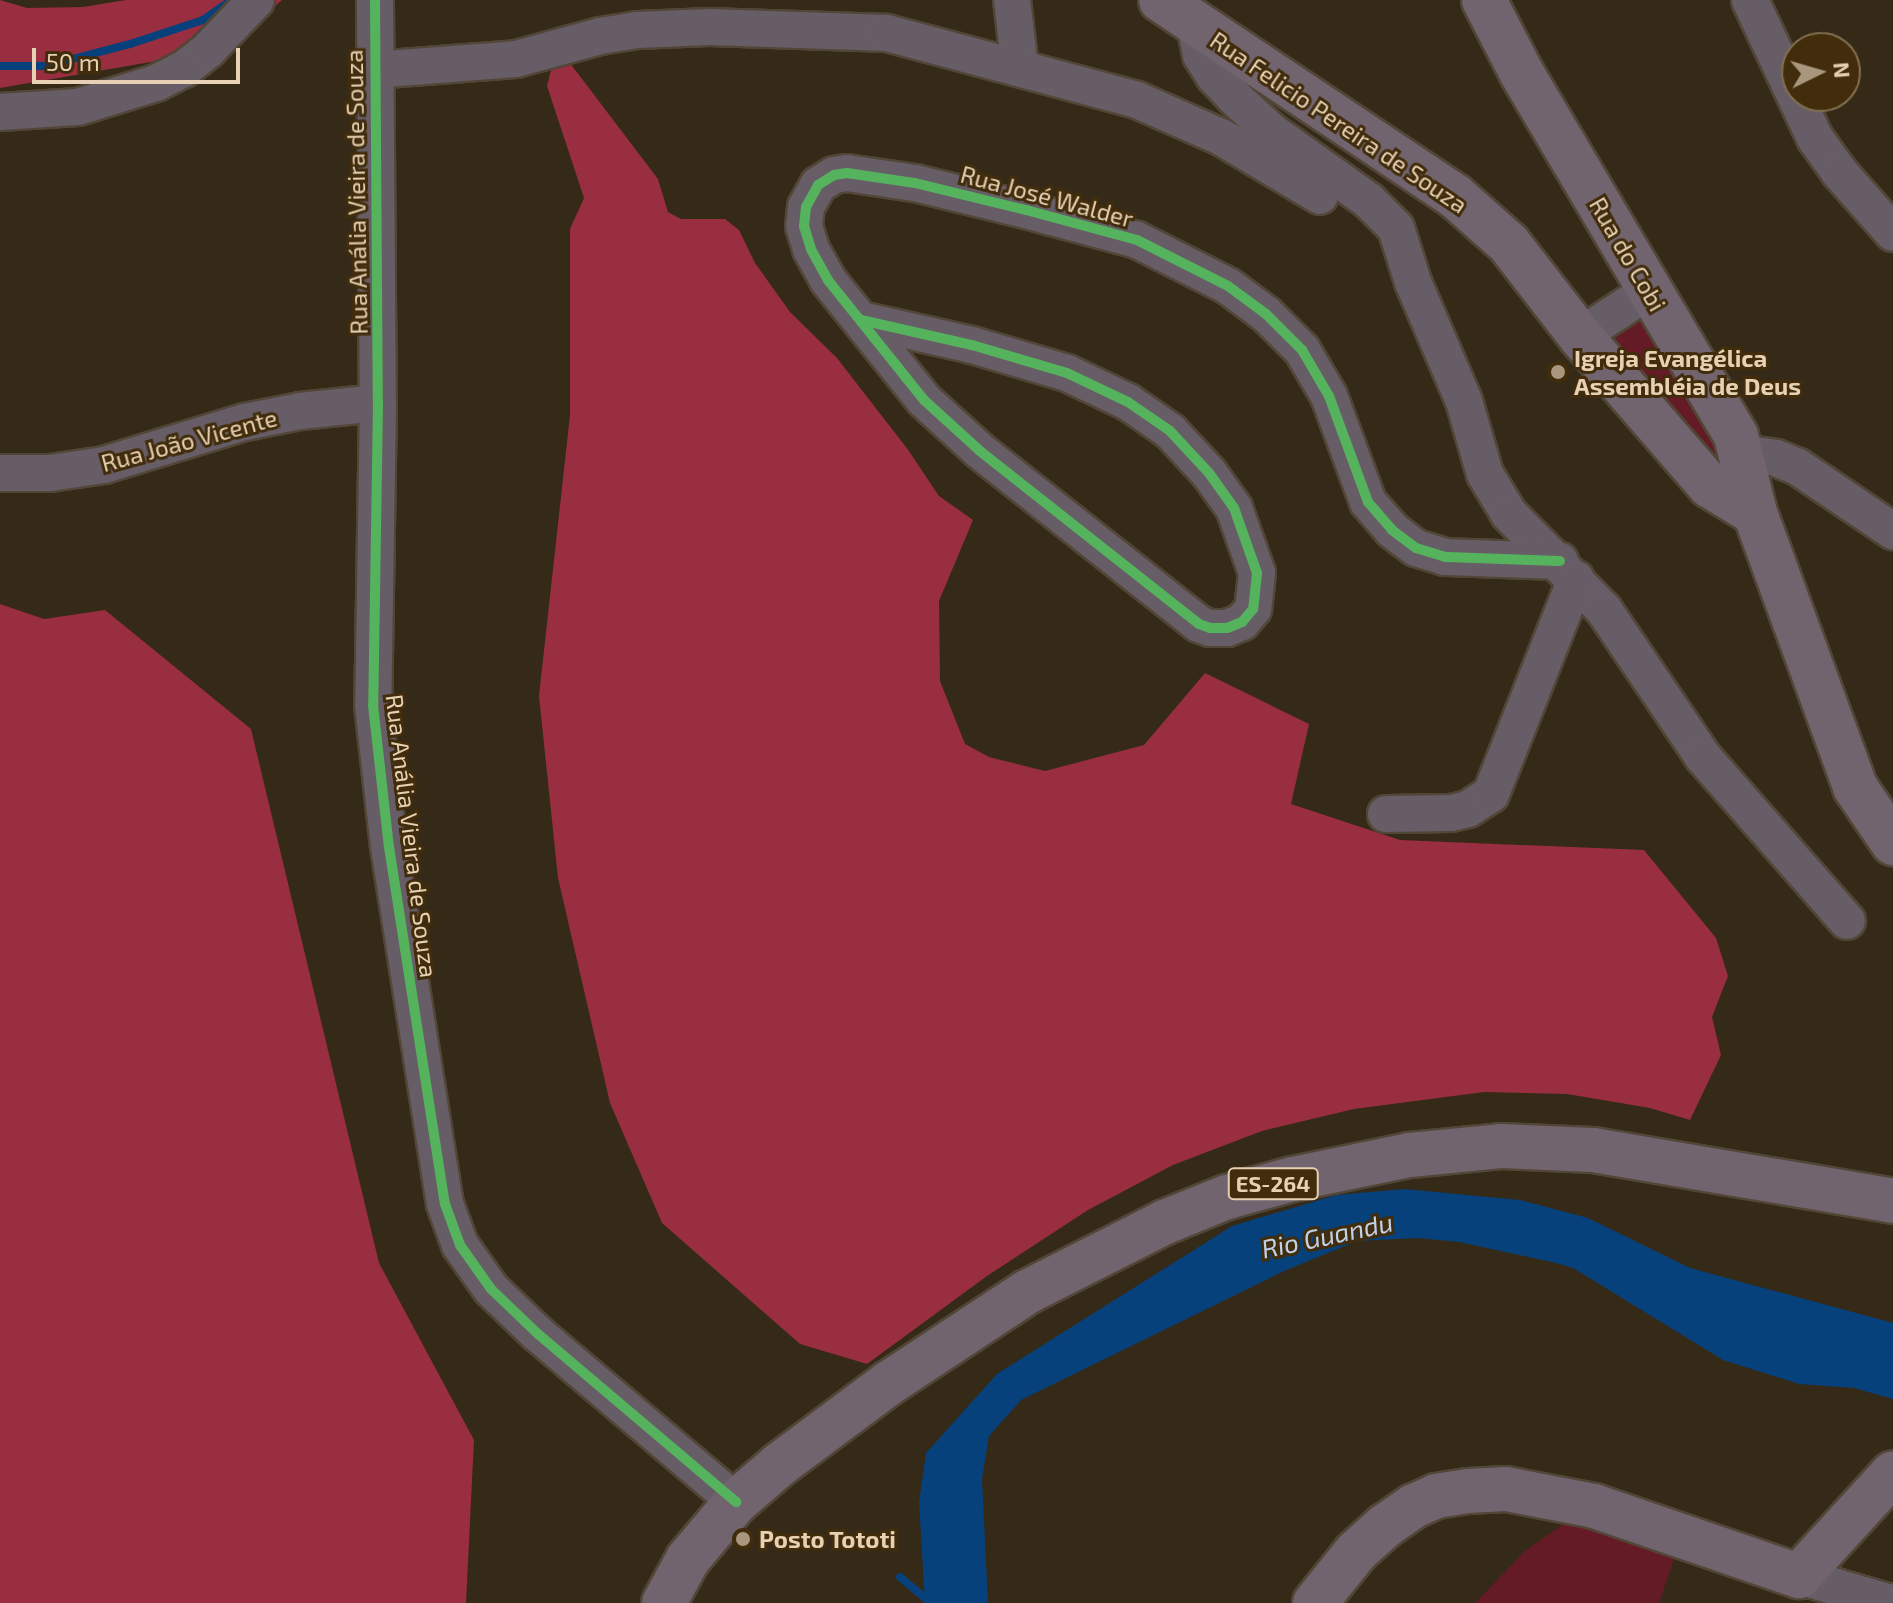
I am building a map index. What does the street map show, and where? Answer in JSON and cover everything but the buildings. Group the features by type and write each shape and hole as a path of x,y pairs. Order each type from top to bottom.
{"main road":[{"name":"Rua do Cobi","path":"1484,0 1521,72 1723,410 1742,453 1755,513"},
{"name":"Rua Felicio Pereira de Souza","path":"1178,12 1455,196 1509,244 1580,336 1710,486 1755,513"},
{"path":"1755,513 1855,787 1893,843"},
{"name":"ES-264","path":"664,1603 688,1559 736,1502 779,1465 889,1383 1027,1292 1165,1222 1227,1197 1293,1179 1410,1155 1501,1146 1593,1150 1893,1201"},
{"path":"1315,1603 1356,1552 1385,1526 1414,1506 1436,1496 1506,1489 1594,1506 1799,1576 1885,1483"}],"street":[{"path":"0,112 78,107 156,83 208,50 256,0"},
{"name":"Rua Anália Vieira de Souza","path":"375,0 378,403 373,705 389,847 445,1204 460,1245 491,1289 538,1334 736,1502"},
{"path":"1012,0 1020,68"},
{"path":"1750,0 1815,138 1848,183 1893,233"},
{"path":"1178,12 1215,77 1272,132 1387,216 1401,238 1409,271 1452,367 1485,474 1509,514 1568,570 1604,610 1703,757 1847,921"},
{"path":"374,70 485,63 516,59 600,36 709,27 887,33 1137,100 1221,137 1329,201 1380,240 1409,271"},
{"name":"Rua José Walder","path":"861,320 972,345 1067,373 1128,402 1170,431 1209,473 1234,508 1257,573 1256,602 1242,622 1227,628 1199,624 979,450 924,400 828,280 811,249 804,226 810,194 834,175 915,183 1137,240 1228,286 1266,314 1302,350 1329,396 1368,502 1392,530 1416,548 1445,557 1568,570"},
{"path":"1580,336 1650,290"},
{"name":"Rua João Vicente","path":"0,473 50,473 104,465 245,422 300,411 378,403"},
{"path":"1742,453 1776,458 1798,467 1893,531"},
{"path":"1386,814 1451,813 1468,809 1491,794 1568,570"},
{"path":"1799,1576 1891,1603"}],"shaded area":[{"path":"0,0 27,8 83,7 126,0 282,0 226,49 0,88"},
{"path":"557,46 658,179 668,212 681,219 725,219 739,230 755,263 790,312 837,358 909,451 939,496 973,520 939,601 940,681 965,744 989,757 1045,771 1144,745 1205,673 1309,724 1291,804 1400,840 1644,850 1716,938 1728,976 1712,1017 1721,1055 1690,1120 1650,1108 1567,1094 1484,1092 1354,1109 1262,1131 1173,1165 1088,1210 987,1276 867,1364 800,1344 662,1223 610,1103 558,878 539,696 570,415 570,229 584,198 547,86"},
{"path":"1650,316 1690,375 1729,476 1608,350 1615,338 1637,320"},
{"path":"0,604 44,619 105,610 251,729 379,1263 474,1440 466,1603 0,1603"},
{"path":"1598,1515 1680,1542 1659,1603 1475,1603 1525,1551 1562,1525"}],"water":[{"name":"Rio Guandu","path":"1404,1189 1520,1200 1588,1218 1690,1268 1893,1323 1893,1399 1854,1388 1799,1384 1723,1360 1573,1268 1459,1242 1418,1238 1357,1241 1284,1271 1021,1400 989,1436 982,1479 988,1603 925,1603 919,1502 926,1453 997,1374 1232,1226 1336,1195"}],"waterway":[{"path":"0,66 46,66 130,44 203,20 232,0"},
{"path":"900,1577 931,1603"}],"cycle path":[{"path":"375,0 378,403 373,705 389,847 445,1204 460,1245 491,1289 538,1334 736,1502"},
{"path":"861,320 972,345 1067,373 1128,402 1170,431 1209,473 1234,508 1257,573 1253,609 1242,622 1227,628 1210,628 1199,624 979,450 924,400 828,280 811,249 804,226 806,207 818,185 834,175 847,173 915,183 1026,210 1137,240 1228,286 1266,314 1302,350 1329,396 1368,502 1392,530 1416,548 1445,557 1560,561"}],"place":[{"name":"Igreja Evangélica Assembléia de Deus","path":"1558,372"},
{"name":"Posto Tototi","path":"743,1539"}]}
